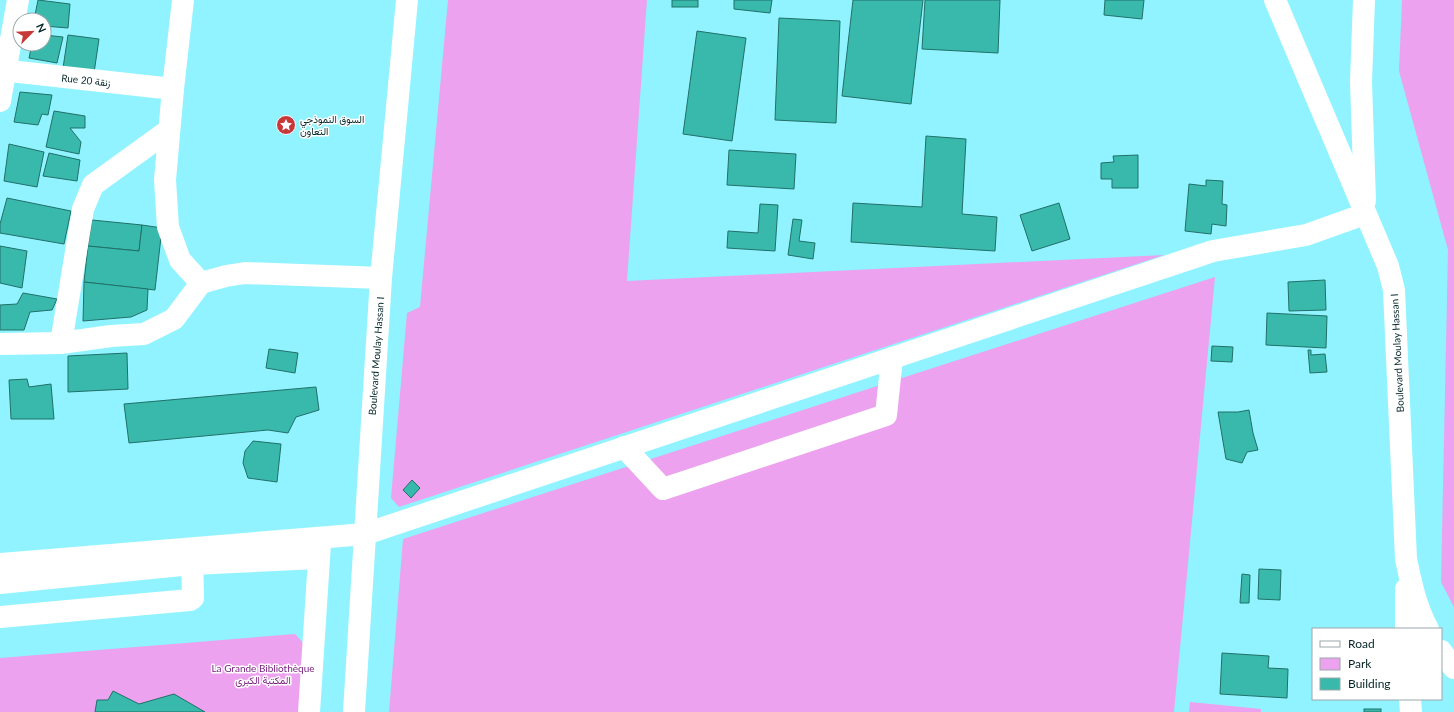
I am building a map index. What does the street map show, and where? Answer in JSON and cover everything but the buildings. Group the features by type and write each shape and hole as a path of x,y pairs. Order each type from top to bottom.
{"street":[{"path":"0,101 3,71 18,0"},
{"path":"183,0 165,180 168,227 180,260 201,283"},
{"name":"Boulevard Moulay Hassan I","path":"354,712 381,278 407,0"},
{"name":"Boulevard Moulay Hassan I","path":"1275,0 1388,266 1394,290 1406,559 1413,591 1428,628"},
{"path":"0,564 192,556 319,548 366,534 1213,251 1306,235 1365,214 1361,82 1364,0"},
{"name":"Rue 20 زنقة","path":"3,71 173,88"},
{"path":"62,343 83,209 92,184 169,130"},
{"path":"0,344 62,343 111,336 144,334 174,319 201,283 226,276 245,273 381,278"},
{"path":"624,447 663,489 878,418 886,415 892,358"},
{"path":"1404,528 1406,628"},
{"path":"309,712 319,548"},
{"path":"0,583 192,556"},
{"path":"0,617 190,600 193,598 192,556"},
{"path":"1442,652 1454,668"},
{"path":"1410,700 1411,712"}],"green space":[{"path":"448,0 647,0 627,281 1164,255 399,507 391,498 407,313 420,307"},
{"path":"1402,0 1454,0 1454,607 1441,582 1448,250 1399,71"},
{"path":"1215,277 1174,712 389,712 403,539"},
{"name":"La Grande Bibliothèque المكتبة الكبرى","path":"295,634 305,645 299,712 0,712 0,658"},
{"path":"1190,702 1261,709 1261,712 1189,712"}],"place":[{"name":"السوق النموذجي التعاون","path":"286,125"}]}
